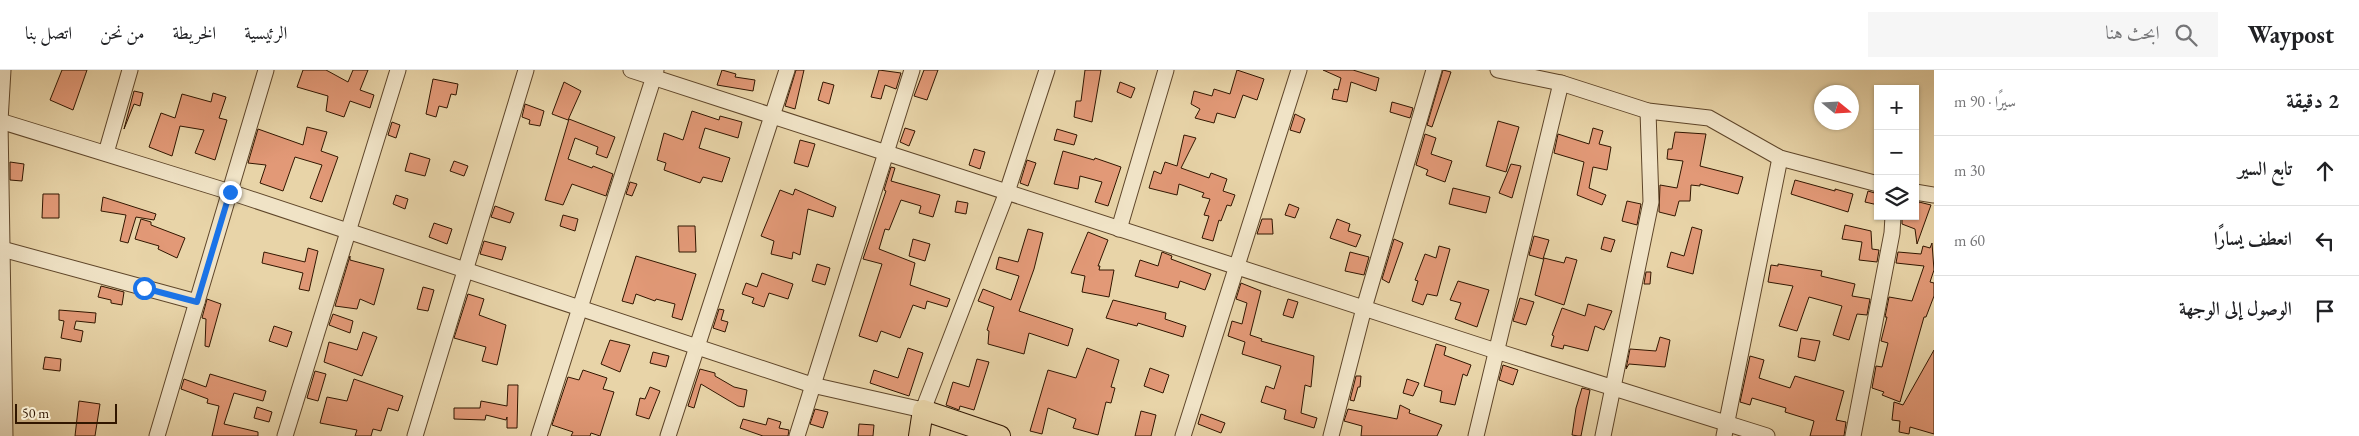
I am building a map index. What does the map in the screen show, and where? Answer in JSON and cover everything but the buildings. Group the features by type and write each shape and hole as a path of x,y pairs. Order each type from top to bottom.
{"main road":[{"path":"919,436 923,410 1000,436"}],"street":[{"path":"3,70 0,121 2,389 5,436"},
{"path":"106,153 130,70"},
{"path":"157,436 266,70"},
{"path":"285,436 398,70"},
{"path":"415,436 526,70"},
{"path":"631,70 655,74 772,116 885,153 1614,388 1725,430 1767,436"},
{"path":"668,436 787,70"},
{"path":"797,436 912,70"},
{"path":"0,121 230,192 812,385 923,410 1007,192 1047,70"},
{"path":"1119,229 1166,70"},
{"path":"1183,436 1299,70"},
{"path":"1332,436 1364,308 1434,70"},
{"path":"1498,70 1561,83 1648,111 1709,118 1780,158 1874,183"},
{"path":"539,436 655,74"},
{"path":"1476,436 1561,83"},
{"path":"1603,436 1651,202 1648,111"},
{"path":"1725,430 1780,158"},
{"path":"1919,193 1934,195"},
{"path":"1853,436 1892,233 1893,220"},
{"path":"2,249 197,302"}],"route":[{"path":"144,288 197,302 230,192"}]}
